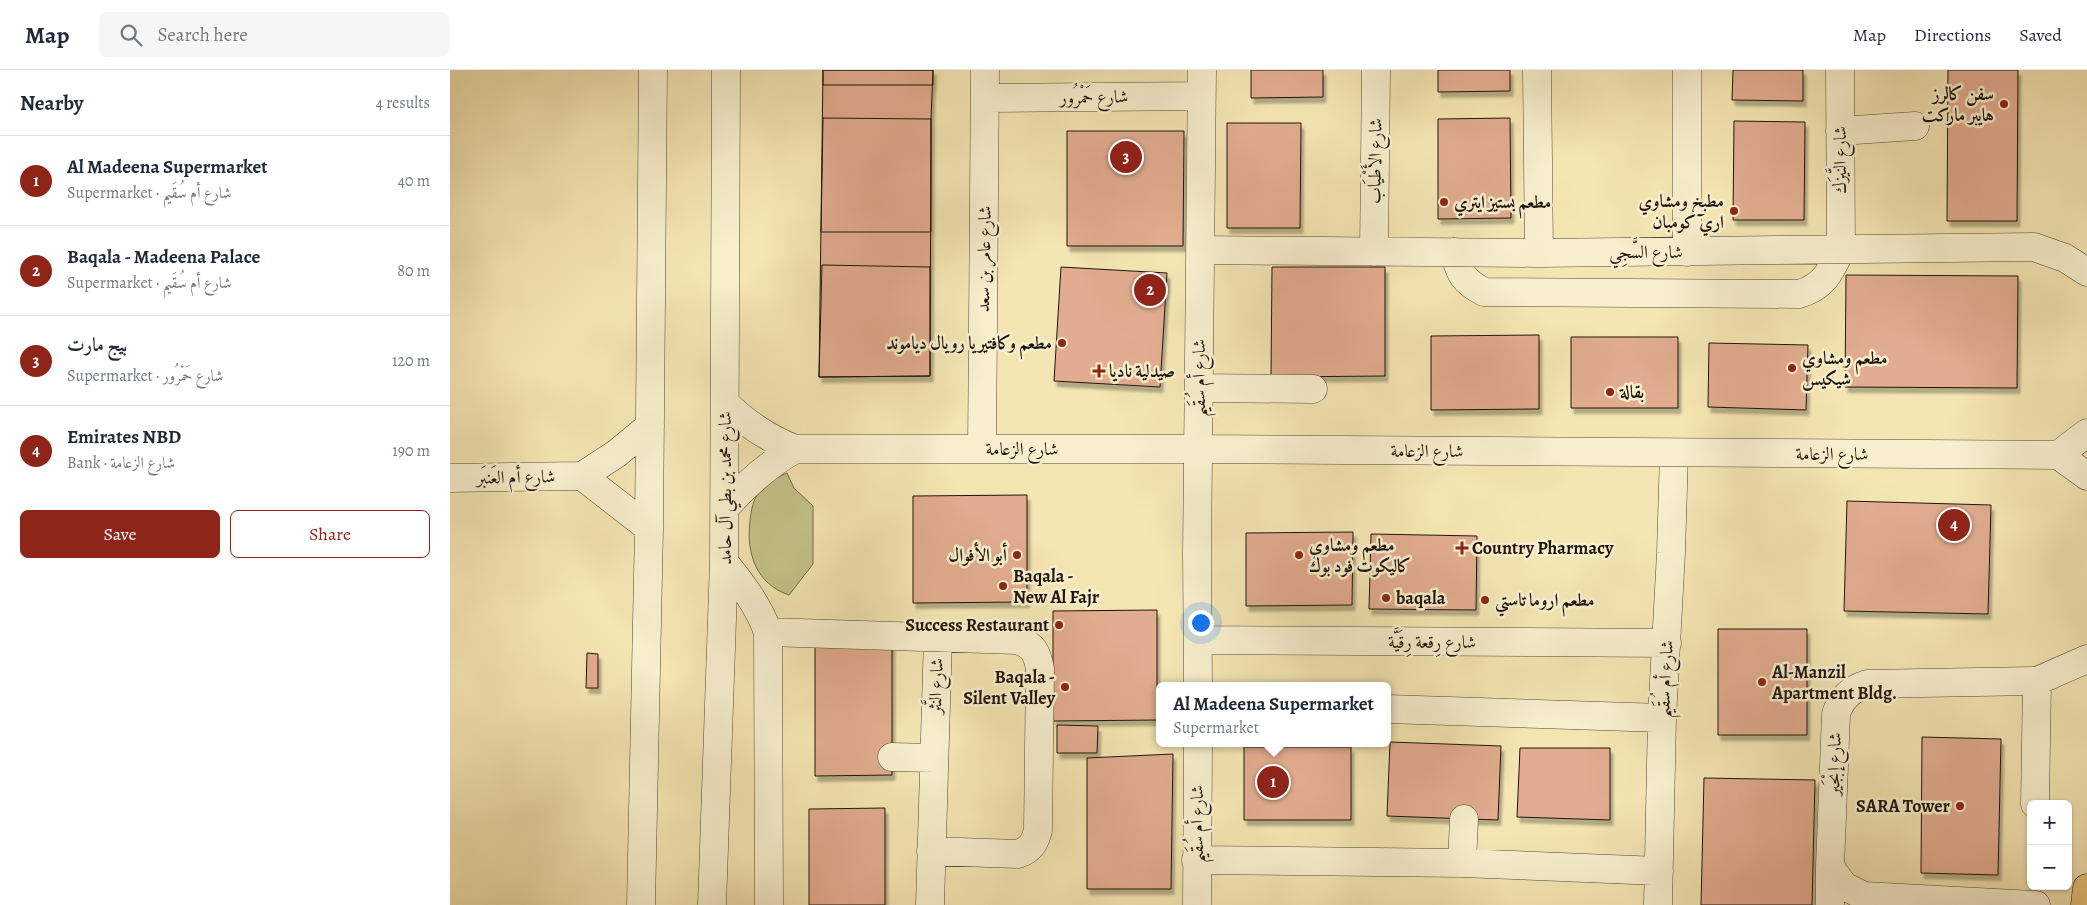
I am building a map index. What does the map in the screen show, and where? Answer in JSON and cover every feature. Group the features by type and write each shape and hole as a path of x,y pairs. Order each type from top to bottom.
{"main road":[{"path":"2086,905 2087,888"}],"street":[{"path":"641,905 649,528 653,70"},
{"name":"شارع محمد بن بطي آل حامد","path":"712,905 725,508 726,70"},
{"name":"شارع عامر بن سعد","path":"982,449 986,70"},
{"name":"شارع الأَطْيَاب","path":"1374,252 1376,70"},
{"path":"1537,70 1539,253"},
{"path":"1687,70 1687,252"},
{"name":"شارع النَّيزَك","path":"1840,70 1841,249"},
{"name":"شارع حَمْرُور","path":"986,98 1202,83"},
{"name":"شارع أم سُقَيم","path":"1198,682 1197,554 1202,83"},
{"path":"1840,131 1915,126"},
{"name":"شارع السَّجِي","path":"1200,250 1539,253 2034,247 2065,258 2087,272"},
{"path":"1454,252 1460,272 1470,285 1484,292 1799,294 1812,290 1822,282 1832,268 1841,249"},
{"path":"1199,388 1313,389"},
{"name":"شارع الزعامة","path":"725,403 756,430 774,441 795,449 2058,455"},
{"path":"649,528 582,476 616,454 650,426"},
{"path":"2087,433 2058,455 2087,476"},
{"path":"725,508 756,475 795,449"},
{"name":"شارع أم سُقَيم","path":"1658,905 1662,718 1674,453"},
{"name":"شارع أم العَنبَر","path":"450,478 582,476"},
{"path":"724,562 750,593 760,611 768,632 769,905"},
{"name":"شارع النَّثر","path":"768,632 938,637 930,905"},
{"path":"931,851 1018,854 1024,852 1034,843 1038,830 1040,669 1035,650 1029,644 1018,640 938,637"},
{"name":"شارع رِقعة رِقَيَّة","path":"1198,640 1666,643"},
{"name":"شارع إبْجَير","path":"1830,905 1836,714 1838,706 1850,691 1867,684 2014,683 2037,681 2087,659"},
{"path":"2035,800 2037,681"},
{"path":"1391,709 1662,718"},
{"name":"شارع أم سُقَيم","path":"1197,905 1198,747"},
{"path":"892,757 934,758"},
{"path":"1462,863 1464,819"},
{"path":"1196,860 1462,863 1659,871"},
{"path":"1830,868 1844,886 1864,896 2034,898"}],"green space":[{"path":"787,473 794,488 813,506 813,564 789,595 768,583 761,575 752,556 749,533 751,511 757,495 770,482"}],"building":[{"path":"823,70 933,70 933,85 823,85"},
{"path":"823,70 933,70 931,119 930,376 819,377"},
{"path":"1251,70 1323,70 1323,97 1251,98"},
{"path":"1438,70 1510,70 1510,91 1438,92"},
{"path":"1733,70 1803,70 1803,101 1732,100"},
{"path":"1948,70 2018,70 2017,221 1947,221"},
{"path":"823,118 931,119 931,232 821,232"},
{"path":"1510,118 1511,218 1438,219 1438,119"},
{"path":"1734,121 1805,122 1804,220 1733,220"},
{"path":"1227,123 1301,123 1300,228 1227,228"},
{"path":"1067,131 1184,131 1183,246 1067,246"},
{"path":"822,265 930,267 930,376 819,377"},
{"path":"1061,267 1167,273 1160,387 1054,381"},
{"path":"1272,267 1385,267 1385,376 1271,377"},
{"path":"1846,275 2018,276 2017,388 1845,387"},
{"path":"1539,335 1539,409 1431,410 1431,336"},
{"path":"1571,337 1678,337 1678,408 1571,408"},
{"path":"1709,343 1808,345 1806,410 1708,407"},
{"path":"1027,495 1027,602 913,603 913,496"},
{"path":"1847,501 1991,505 1988,614 1844,611"},
{"path":"1353,532 1352,605 1246,606 1246,533"},
{"path":"1371,534 1477,536 1476,610 1369,609"},
{"path":"1157,610 1156,720 1053,721 1053,611"},
{"name":"Al-Manzil Apartment Bldg.","path":"1718,629 1807,629 1807,735 1718,735"},
{"path":"892,644 892,775 815,776 815,645"},
{"path":"587,653 598,654 598,688 586,688"},
{"path":"1057,725 1098,726 1097,753 1057,753"},
{"name":"SARA Tower","path":"1922,737 2001,739 1998,875 1921,873"},
{"path":"1391,742 1501,746 1498,820 1387,816"},
{"path":"1244,747 1351,747 1351,820 1244,820"},
{"path":"1520,748 1610,748 1610,820 1517,817"},
{"path":"1173,754 1171,889 1087,889 1087,758"},
{"path":"1704,778 1815,780 1812,905 1701,905"},
{"path":"885,808 885,905 809,905 809,809"}],"place":[{"name":"سفن كالرز هايبر ماركت","path":"2004,104"},
{"name":"بيج مارت","path":"1126,157"},
{"name":"مطعم بستيز ايتري","path":"1444,202"},
{"name":"مطبخ ومشاوي اري كومبان","path":"1734,211"},
{"name":"Baqala - Madeena Palace","path":"1150,290"},
{"name":"مطعم وكافتيريا رويال دياموند","path":"1062,343"},
{"name":"مطعم ومشاوي شيكيس","path":"1792,368"},
{"name":"صيدلية ناديا","path":"1099,371"},
{"name":"بقالة","path":"1610,392"},
{"name":"Emirates NBD","path":"1954,525"},
{"name":"Country Pharmacy","path":"1462,548"},
{"name":"أبو الأفوال","path":"1017,555"},
{"name":"مطعم ومشاوي كاليكوت فود بوك","path":"1299,555"},
{"name":"Baqala - New Al Fajr","path":"1003,586"},
{"name":"baqala","path":"1386,598"},
{"name":"مطعم اروما تاستي","path":"1485,600"},
{"name":"Success Restaurant","path":"1059,625"},
{"name":"Al-Manzil Apartment Bldg.","path":"1762,682"},
{"name":"Baqala - Silent Valley","path":"1065,687"},
{"name":"Al Madeena Supermarket","path":"1273,782"},
{"name":"SARA Tower","path":"1960,806"}]}
